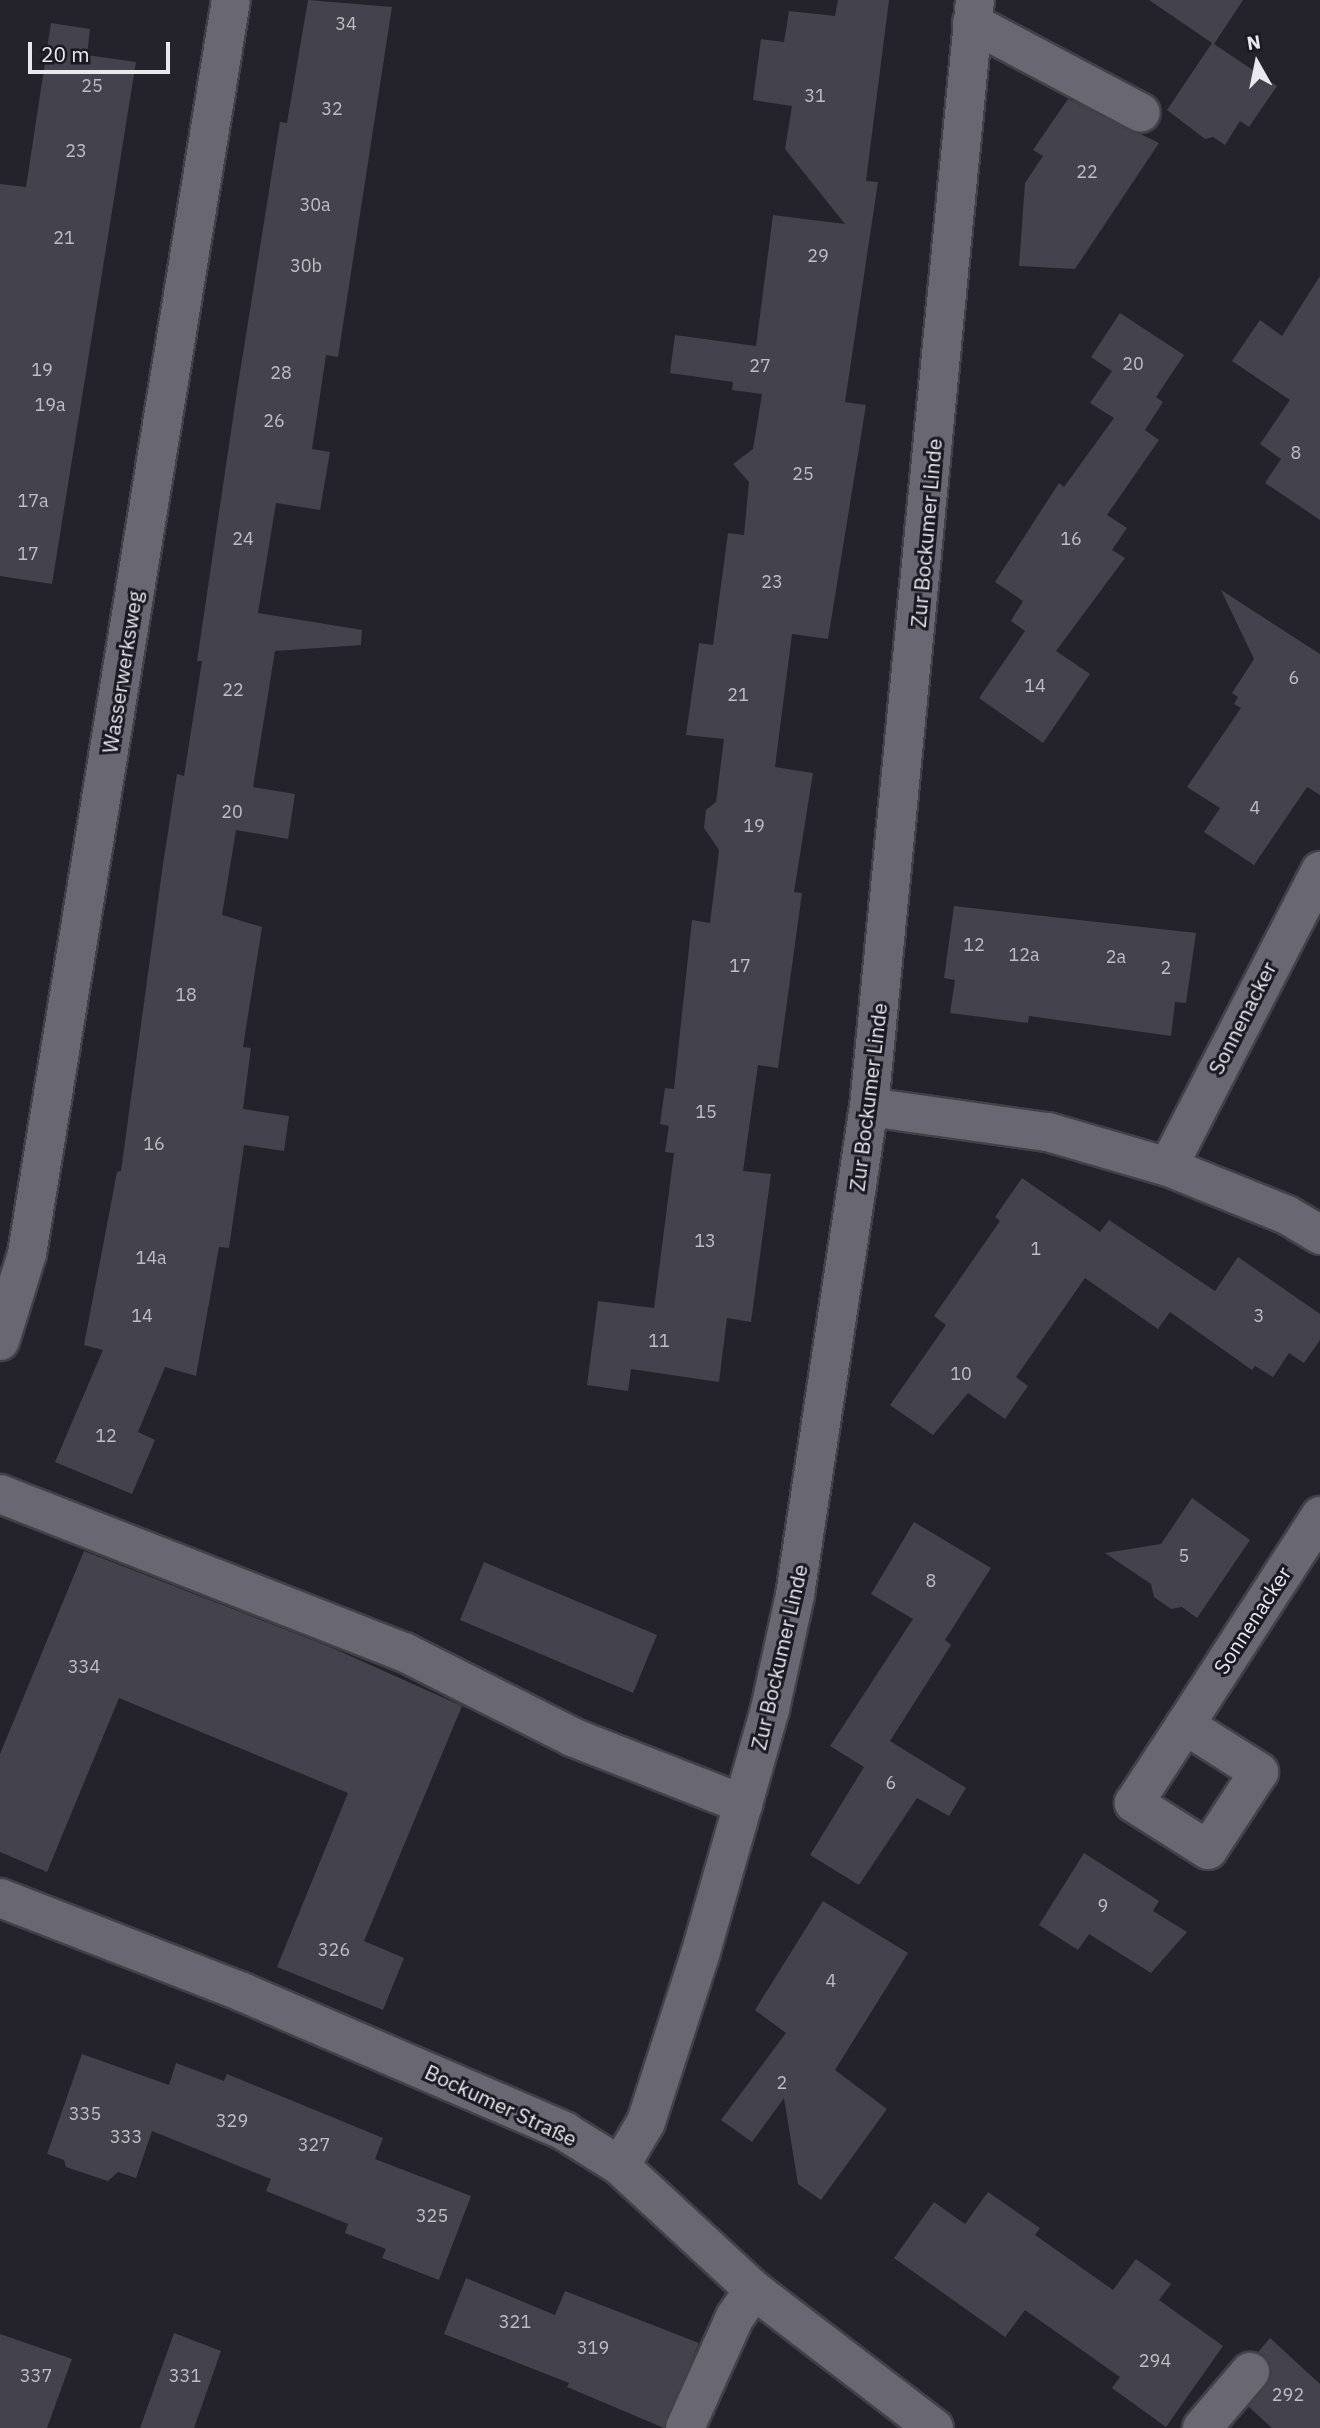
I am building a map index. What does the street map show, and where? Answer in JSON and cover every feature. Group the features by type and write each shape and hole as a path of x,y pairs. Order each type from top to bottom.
{"street":[{"name":"Wasserwerksweg","path":"2,1332 29,1241 230,0"},
{"path":"973,12 1141,113"},
{"name":"Zur Bockumer Linde","path":"620,2166 646,2122 743,1804 795,1595 870,1107 973,12"},
{"name":"Sonnenacker","path":"1168,1167 1320,872"},
{"path":"870,1107 1048,1132 1168,1167 1287,1215 1320,1235"},
{"path":"0,1494 404,1652 572,1737 743,1804"},
{"name":"Sonnenacker","path":"1185,1725 1320,1516"},
{"name":"Bockumer Straße","path":"0,1898 242,1992 497,2100 620,2166 754,2290 934,2428"},
{"path":"685,2428 735,2317 754,2290"},
{"path":"1202,2428 1251,2372"}],"building":[{"path":"308,0 392,7 338,357 326,355 312,449 330,452 320,510 276,503 258,613 362,630 361,645 275,651 253,787 295,794 288,839 236,830 222,915 262,927 243,1047 251,1048 243,1109 289,1116 284,1151 244,1145 229,1248 219,1247 196,1376 165,1367 138,1432 155,1440 132,1494 55,1462 103,1350 84,1345 117,1172 121,1171 177,774 184,776 202,661 197,661 237,391 280,122 287,123"},
{"path":"838,0 889,0 866,181 878,182 845,402 866,405 828,639 792,634 775,767 813,773 794,892 802,893 778,1068 758,1065 743,1171 771,1174 751,1322 727,1318 719,1382 631,1369 628,1391 587,1385 598,1301 654,1308 674,1153 665,1152 669,1126 660,1124 665,1088 674,1089 692,920 710,923 719,850 704,828 706,810 716,802 724,739 686,735 699,643 713,645 728,533 744,535 749,482 733,464 753,449 762,394 732,390 733,382 670,373 675,335 756,346 773,215 845,224 785,149 792,106 753,100 761,39 784,42 789,11 835,16"},
{"path":"1149,0 1243,0 1214,44 1277,86 1249,127 1240,121 1225,145 1213,137 1205,139 1167,110 1212,43"},
{"path":"51,23 90,29 87,55 136,62 52,584 0,576 0,184 26,187"},
{"path":"1068,99 1159,143 1075,269 1019,266 1025,183 1043,156 1033,150"},
{"path":"1320,276 1320,520 1265,483 1281,459 1260,444 1290,400 1232,361 1260,320 1282,336"},
{"path":"1120,313 1184,355 1156,397 1163,402 1145,430 1159,440 1107,515 1127,528 1112,550 1125,558 1056,651 1090,674 1043,743 979,698 1025,631 1011,621 1023,601 995,582 1059,483 1064,487 1114,418 1090,403 1112,371 1091,357"},
{"path":"1221,590 1320,654 1320,795 1307,787 1254,865 1204,832 1220,808 1187,787 1241,708 1234,704 1238,697 1232,693 1254,659"},
{"path":"954,906 1196,933 1186,1003 1175,1002 1171,1036 1029,1016 1028,1023 950,1013 955,980 944,978"},
{"path":"1022,1178 1100,1232 1109,1220 1215,1291 1238,1257 1320,1314 1320,1340 1304,1363 1289,1353 1273,1377 1255,1366 1252,1370 1170,1312 1158,1329 1085,1278 1016,1377 1028,1386 1005,1419 968,1393 933,1435 890,1405 946,1325 934,1316 1000,1221 995,1217"},
{"path":"1192,1498 1250,1540 1197,1618 1182,1607 1171,1609 1154,1597 1151,1584 1105,1553 1161,1544"},
{"path":"914,1522 991,1568 945,1640 951,1645 890,1741 966,1788 949,1816 917,1798 859,1885 810,1855 864,1767 830,1746 913,1619 871,1594"},
{"path":"84,1551 328,1646 462,1706 364,1941 404,1958 383,2010 277,1967 348,1793 119,1698 47,1872 0,1852 0,1754"},
{"path":"484,1562 657,1635 633,1693 460,1620"},
{"path":"1084,1853 1159,1901 1153,1911 1187,1932 1151,1973 1089,1934 1078,1950 1039,1925"},
{"path":"823,1901 908,1953 835,2070 887,2109 821,2200 798,2184 784,2098 752,2142 721,2120 786,2033 755,2010"},
{"path":"82,2054 169,2085 176,2063 224,2081 227,2074 383,2138 375,2159 471,2196 439,2280 382,2258 386,2249 345,2233 348,2224 266,2191 271,2179 152,2131 136,2178 118,2172 108,2181 66,2167 64,2160 47,2154"},
{"path":"988,2192 1040,2228 1035,2235 1113,2290 1136,2259 1171,2284 1159,2300 1223,2346 1166,2427 1112,2388 1120,2377 1025,2310 1005,2337 894,2258 934,2202 965,2224"},
{"path":"466,2278 555,2315 565,2291 699,2343 664,2428 567,2387 569,2383 444,2334"},
{"path":"174,2333 221,2351 194,2428 140,2428"},
{"path":"0,2334 72,2359 47,2428 0,2428"},
{"path":"1270,2338 1320,2384 1320,2428 1272,2428 1249,2407 1271,2377 1270,2364 1258,2352"}]}
